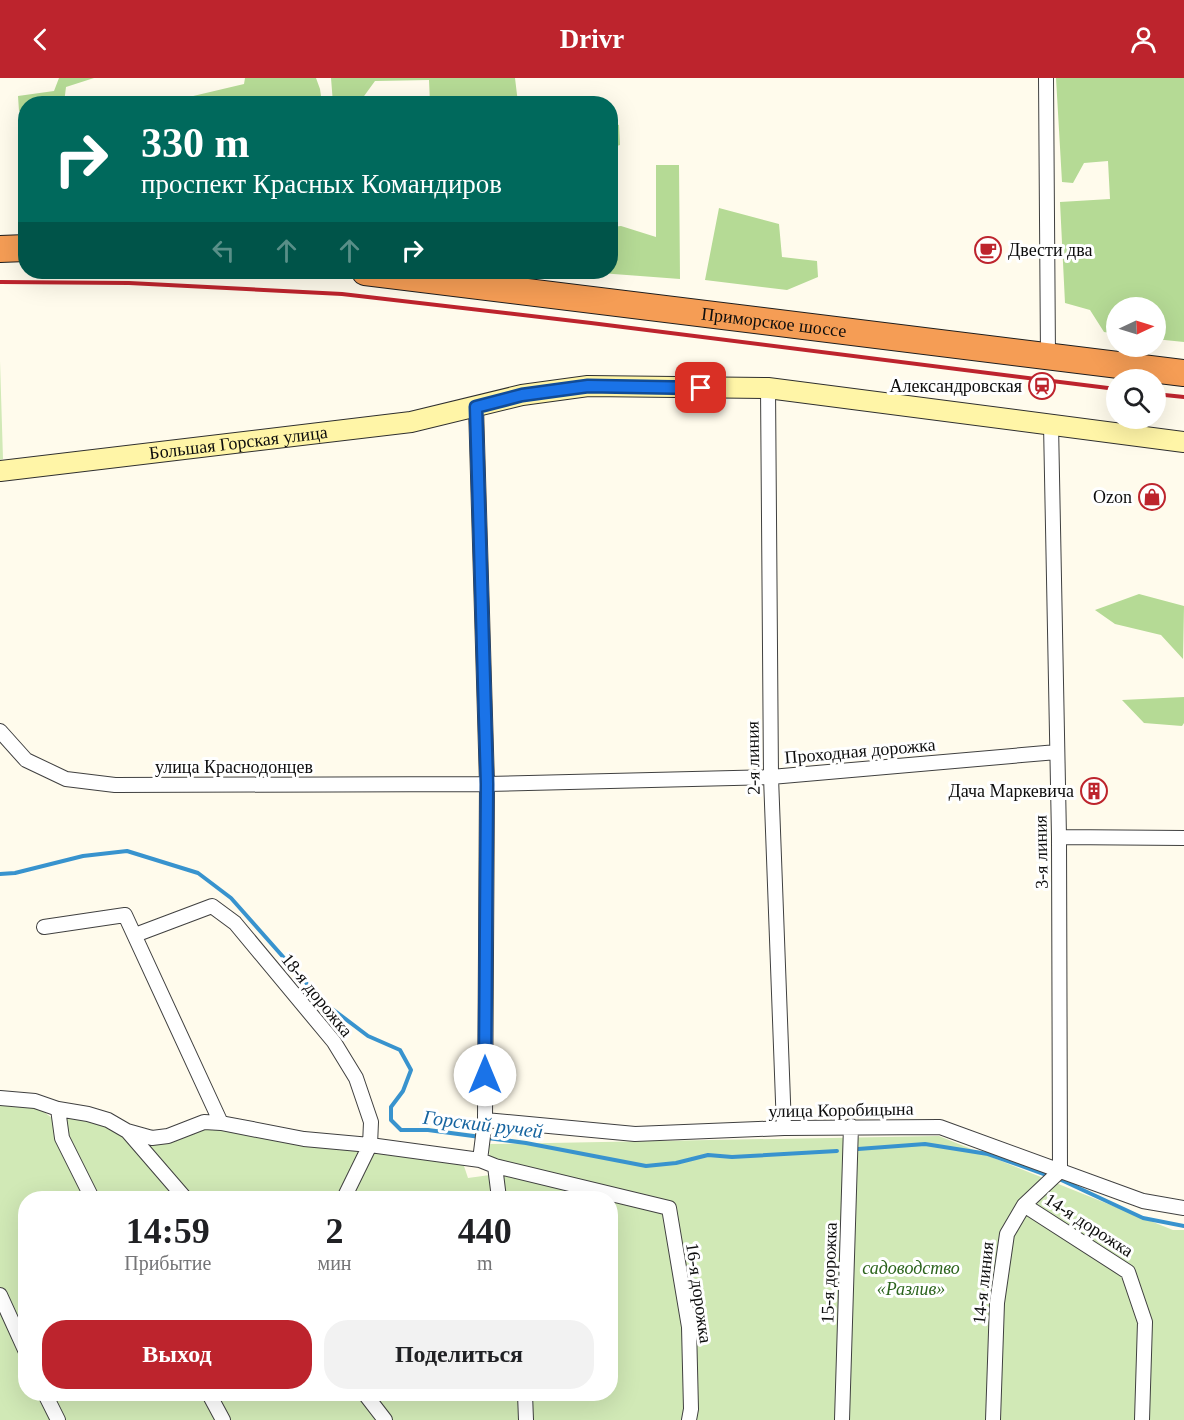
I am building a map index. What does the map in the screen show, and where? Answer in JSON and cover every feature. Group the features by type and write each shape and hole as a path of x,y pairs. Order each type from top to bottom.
{"highway":[{"path":"0,235 18,234"},
{"path":"0,249 18,248"},
{"name":"Приморское шоссе","path":"425,279 1048,350 1184,360"},
{"name":"Приморское шоссе","path":"526,279 1048,350 1184,373"}],"street":[{"path":"1046,78 1048,350"},
{"name":"Большая Горская улица","path":"0,471 411,422 531,393 588,386 768,388 1184,441"},
{"name":"2-я линия","path":"768,388 771,777 784,1128"},
{"path":"476,407 487,784 484,1125 480,1154"},
{"name":"3-я линия","path":"1051,424 1059,837 1060,1171"},
{"name":"улица Краснодонцев","path":"0,731 26,760 66,779 115,785 487,784"},
{"name":"Проходная дорожка","path":"487,784 771,777 1057,752"},
{"path":"1059,837 1184,838"},
{"name":"18-я дорожка","path":"135,935 212,906 235,923 334,1042 356,1078 371,1122 370,1145 347,1191"},
{"path":"44,927 125,915 221,1123"},
{"path":"0,1098 35,1101 88,1114 108,1120 127,1131 152,1138 168,1136 204,1122 221,1123 304,1139 480,1154 495,1166 498,1191"},
{"path":"58,1108 62,1138 88,1191"},
{"name":"улица Коробицына","path":"484,1125 635,1134 851,1126 940,1126 1143,1201 1184,1208"},
{"name":"15-я дорожка","path":"842,1420 851,1126"},
{"path":"127,1131 179,1191"},
{"name":"16-я дорожка","path":"495,1166 599,1191"},
{"name":"14-я линия","path":"993,1420 997,1303 1006,1234 1024,1205 1060,1171"},
{"name":"16-я дорожка","path":"618,1196 669,1208 689,1327 691,1409 689,1420"},
{"name":"14-я дорожка","path":"1024,1205 1128,1272 1145,1322 1142,1420"},
{"path":"0,1295 18,1334"},
{"path":"48,1401 58,1420"},
{"path":"213,1401 223,1420"},
{"path":"370,1401 385,1420"},
{"path":"525,1401 526,1420"}],"green space":[{"path":"59,78 94,78 66,87 65,96 18,96 54,91"},
{"path":"245,78 316,78 321,96 193,96 244,84"},
{"path":"331,78 515,78 517,96 430,96 429,80 375,81 364,96 332,96"},
{"path":"1056,78 1184,78 1184,342 1166,340 1166,297 1106,297 1106,332 1090,310 1065,303 1060,202 1110,199 1108,161 1084,163 1073,183 1062,182"},
{"path":"618,125 619,125 620,145 618,146"},
{"path":"656,165 679,165 680,279 618,274 618,226 656,237"},
{"path":"719,208 779,224 782,257 817,261 818,277 787,290 705,280"},
{"path":"0,361 3,459 0,460"},
{"path":"1139,594 1184,606 1183,659 1161,635 1115,624 1095,610"},
{"path":"1184,697 1182,726 1144,723 1122,700"},
{"name":"садоводство «Разлив»","path":"0,1106 36,1106 52,1118 91,1111 131,1125 157,1143 208,1127 463,1163 468,1178 490,1175 489,1144 939,1136 1173,1230 1184,1230 1184,1420 0,1420"}],"waterway":[{"name":"Горский ручей","path":"0,874 15,873 83,856 127,851 198,873 231,898 323,1002 368,1036 400,1050 411,1070 403,1091 391,1107 391,1120 401,1130 428,1130 526,1143 646,1166 676,1163 708,1155 732,1157 837,1151"},
{"name":"Горский ручей","path":"858,1149 925,1144 988,1154 1044,1174"},
{"name":"Горский ручей","path":"1057,1178 1143,1218 1184,1226"}],"railway":[{"path":"0,282 129,283 342,294 1106,388"},
{"path":"1166,395 1184,397"}],"place":[{"name":"Двести два","path":"988,250"},
{"name":"Александровская","path":"1042,386"},
{"name":"Ozon","path":"1152,497"},
{"name":"Дача Маркевича","path":"1094,791"}],"route":[{"path":"485,1075 487,784 476,407 522,395 588,386 701,388"}]}
